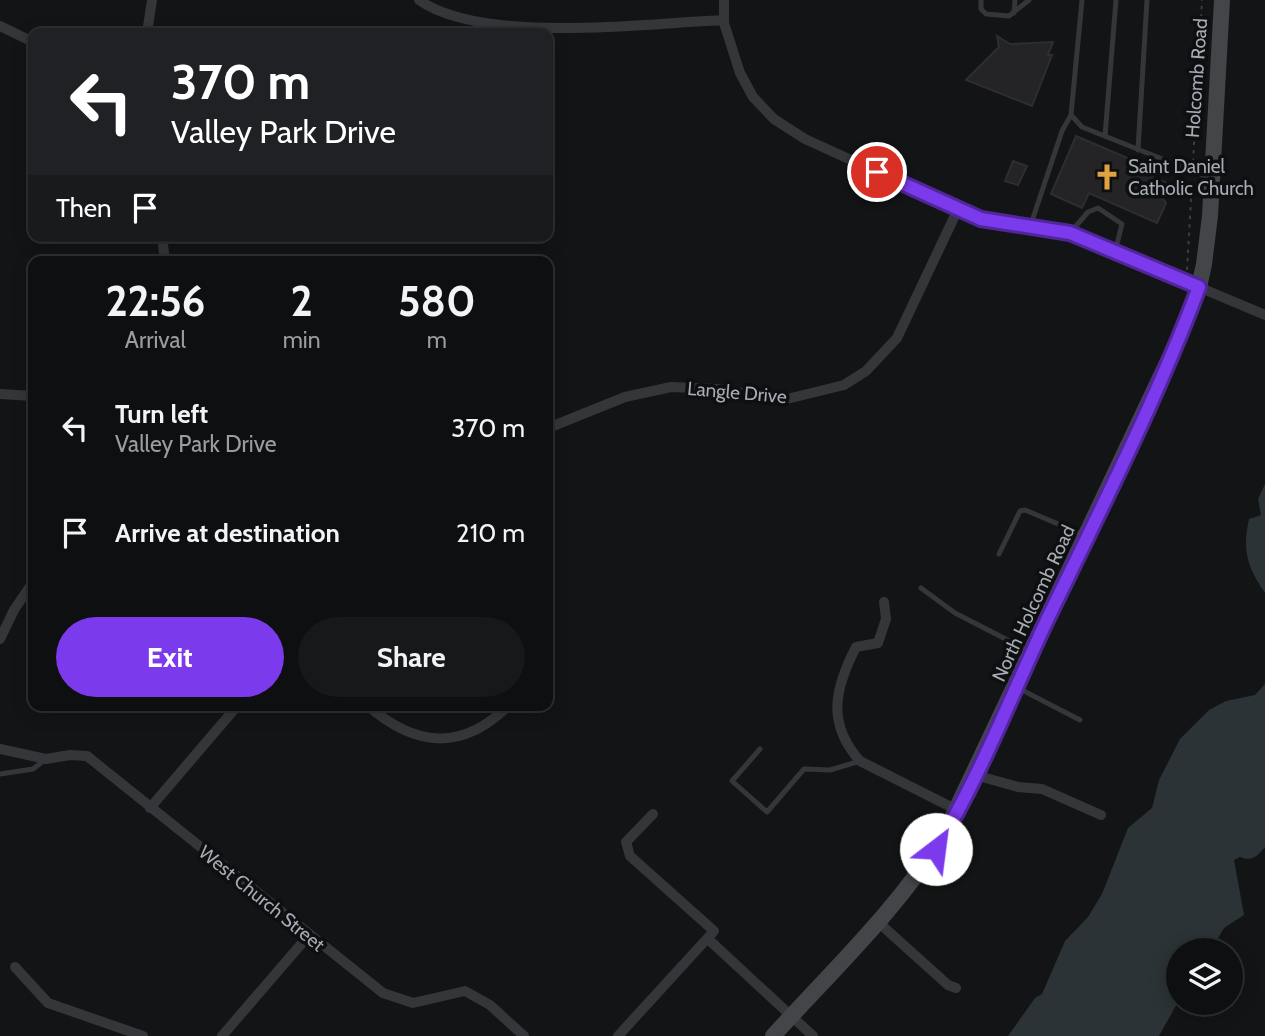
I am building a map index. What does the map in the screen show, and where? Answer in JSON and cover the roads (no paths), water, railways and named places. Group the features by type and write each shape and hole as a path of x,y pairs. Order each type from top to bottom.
{"street":[{"path":"148,28 152,0"},
{"path":"419,0 453,15 542,28"},
{"path":"724,0 724,20 740,72 753,97 774,119 805,139 981,219 1070,233 1265,315"},
{"name":"Holcomb Road","path":"1212,159 1222,0"},
{"path":"553,29 724,20"},
{"path":"0,26 28,40"},
{"name":"North Holcomb Road","path":"773,1036 878,922 926,864 975,775 1176,344 1199,287 1210,216 1212,159"},
{"name":"Langle Drive","path":"553,426 625,397 671,387 716,389 786,399 844,385 866,371 897,338 958,209"},
{"path":"0,394 28,396"},
{"path":"0,639 28,589"},
{"path":"884,602 886,620 878,643 856,646 839,679 836,708 848,748 860,761 957,810"},
{"path":"150,808 233,711"},
{"path":"375,711 404,732 434,738 464,735 489,724 503,711"},
{"name":"West Church Street","path":"0,749 47,760 70,755 87,757 383,993 413,1003 465,991 490,1005 524,1036"},
{"path":"975,775 1018,787 1042,789 1101,815"},
{"path":"618,1036 714,931 630,856 626,842 653,814"},
{"path":"878,922 948,985 956,988"},
{"path":"222,1036 309,935"},
{"path":"708,939 813,1036"},
{"path":"16,967 48,1003 144,1036"}],"lane":[{"path":"981,0 981,9 986,15 1009,16 1029,0"},
{"path":"1014,13 1015,0"},
{"path":"1030,227 1062,131 1071,115 1082,0"},
{"path":"1105,136 1115,0"},
{"path":"1138,150 1147,0"},
{"path":"1071,115 1083,127 1192,173 1211,178"},
{"path":"1070,233 1088,212 1098,208 1122,224 1115,252"},
{"path":"999,554 1020,511 1026,510 1087,537"},
{"path":"921,588 954,613 1032,653"},
{"path":"1016,687 1080,720"},
{"path":"760,749 732,781 766,812 804,769 830,769 860,761"},
{"path":"0,774 33,769 47,760"}],"place":[{"name":"Saint Daniel Catholic Church","path":"1107,177"}]}
